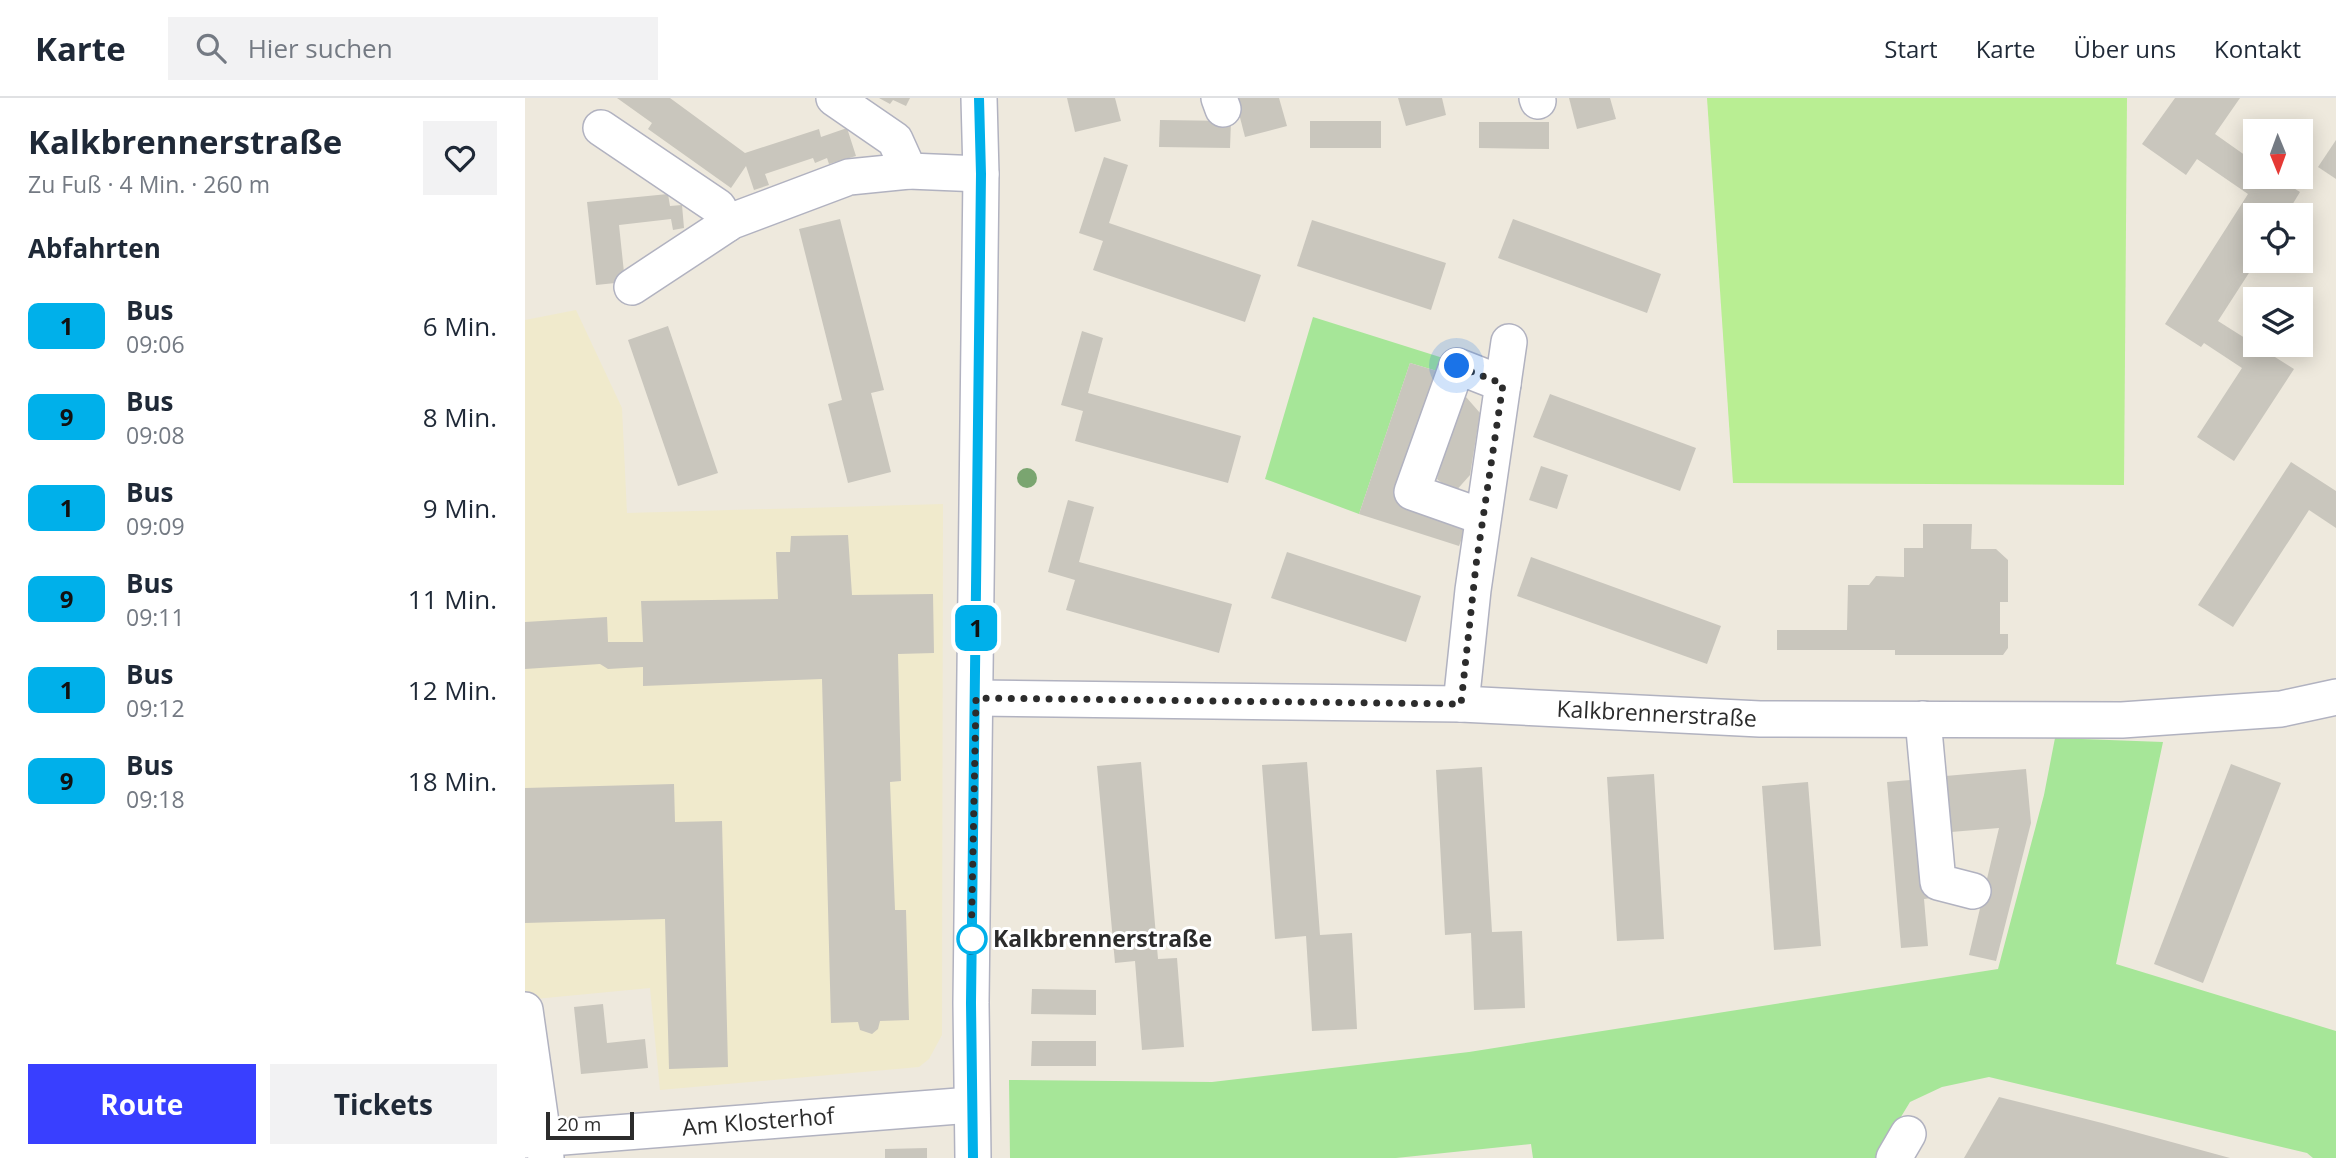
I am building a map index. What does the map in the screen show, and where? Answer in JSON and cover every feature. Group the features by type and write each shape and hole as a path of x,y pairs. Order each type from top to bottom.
{"street":[{"path":"834,98 895,140 909,171"},
{"path":"973,1158 971,1105 977,300 981,174 979,98"},
{"path":"601,128 718,206 727,224"},
{"path":"632,287 727,224 849,177 909,171 981,174"},
{"path":"1461,704 1483,517 1509,342"},
{"path":"1483,517 1412,492 1457,366 1503,384"},
{"name":"Kalkbrennerstraße","path":"976,698 1461,704 1760,719 2122,720 2281,709 2336,697"},
{"path":"1923,719 1938,882 1973,891"},
{"name":"Am Klosterhof","path":"525,1010 539,1145 971,1105"}],"shaded area":[{"path":"576,310 622,408 627,513 943,504 942,1035 929,1059 919,1067 660,1090 650,988 525,1000 525,320"}],"green space":[{"path":"1707,98 2127,98 2124,485 1733,483"},
{"path":"1313,317 1443,358 1437,371 1410,363 1359,514 1265,479"},
{"path":"2055,738 2163,742 2116,964 2336,1031 2336,1158 2313,1158 2307,1153 1989,1077 1942,1087 1910,1102 1876,1158 1533,1158 1531,1144 1396,1158 1010,1158 1009,1080 1212,1082 1469,1052 1998,969 2044,795"}],"building":[{"path":"617,98 670,98 745,153 819,129 821,137 847,128 856,156 829,164 827,158 815,163 813,158 765,174 769,185 754,190 746,166 731,188 648,129 652,123"},
{"path":"879,98 910,98 906,106 893,100 890,104"},
{"path":"1067,98 1115,98 1121,121 1075,132"},
{"path":"1235,98 1279,98 1287,126 1245,137"},
{"path":"1398,98 1442,98 1446,115 1406,126"},
{"path":"1569,98 1610,98 1616,119 1577,129"},
{"path":"2175,98 2240,98 2215,134 2243,154 2243,189 2295,189 2300,192 2293,203 2243,203 2243,273 2249,273 2218,321 2243,337 2243,357 2275,357 2294,369 2234,461 2197,437 2242,368 2204,343 2201,347 2165,324 2248,194 2197,159 2186,175 2142,144"},
{"path":"1160,120 1231,121 1230,148 1159,147"},
{"path":"1310,121 1381,121 1381,148 1310,148"},
{"path":"1479,122 1549,122 1549,149 1479,148"},
{"path":"2336,140 2336,179 2318,167"},
{"path":"1104,157 1128,165 1109,223 1261,275 1245,322 1093,270 1103,241 1079,233"},
{"path":"668,194 670,206 682,205 684,228 673,230 671,219 619,225 625,282 596,285 587,202"},
{"path":"840,219 884,390 871,393 891,472 848,483 828,404 842,400 799,229"},
{"path":"1513,219 1661,274 1647,313 1498,258"},
{"path":"1312,220 1446,263 1431,310 1297,266"},
{"path":"668,326 718,473 678,486 628,340"},
{"path":"1082,331 1103,338 1088,393 1241,436 1228,483 1075,441 1083,411 1061,405"},
{"path":"1410,363 1437,371 1394,498 1456,518 1454,526 1465,530 1459,546 1359,514"},
{"path":"1550,394 1696,448 1680,491 1533,437"},
{"path":"1466,397 1480,413 1470,475 1454,493 1437,479 1455,406"},
{"path":"2291,462 2336,491 2336,528 2309,510 2233,627 2198,605"},
{"path":"1541,466 1568,475 1557,509 1529,500"},
{"path":"1068,500 1094,507 1079,562 1232,604 1219,653 1066,610 1075,580 1048,572"},
{"path":"1923,524 1972,524 1971,549 1996,549 2008,560 2008,602 2000,602 2000,634 2008,634 2008,648 2003,655 1895,655 1895,650 1777,650 1777,630 1847,630 1848,585 1869,585 1876,576 1904,577 1904,548 1923,548"},
{"path":"848,535 852,595 933,594 934,653 898,654 901,781 890,782 895,910 906,910 909,1020 880,1021 878,1029 872,1034 860,1030 858,1022 831,1023 822,679 643,686 643,667 608,669 600,664 525,669 525,622 607,617 608,642 643,642 641,601 778,599 776,552 790,552 791,536"},
{"path":"1287,552 1421,596 1406,642 1271,598"},
{"path":"1531,557 1721,626 1707,664 1517,596"},
{"path":"1141,762 1158,959 1177,958 1184,1047 1142,1050 1135,961 1115,963 1097,766"},
{"path":"1307,762 1320,935 1352,933 1357,1029 1312,1031 1306,936 1275,939 1262,765"},
{"path":"2231,764 2281,783 2203,983 2154,964"},
{"path":"1482,767 1492,932 1522,931 1525,1008 1474,1010 1471,933 1445,935 1436,770"},
{"path":"2026,769 2031,823 1996,961 1969,955 1999,828 1939,833 1934,777"},
{"path":"1654,774 1664,939 1617,941 1607,777"},
{"path":"1922,779 1932,898 1924,899 1928,946 1901,948 1887,782"},
{"path":"1808,782 1821,946 1774,950 1762,786"},
{"path":"674,784 675,822 722,821 728,1067 669,1069 665,919 525,923 525,788"},
{"path":"1032,989 1096,990 1096,1015 1031,1014"},
{"path":"603,1004 607,1043 645,1039 648,1068 581,1074 574,1007"},
{"path":"1032,1041 1096,1041 1096,1066 1031,1066"},
{"path":"1999,1097 2102,1123 2230,1158 1964,1158"},
{"path":"927,1148 927,1158 885,1158 885,1149"}],"bus line":[{"name":"1","path":"973,1158 971,1003 976,698 977,288 981,174 979,98"}],"place":[{"name":"Kalkbrennerstraße","path":"972,939"}],"route":[{"path":"972,939 971,952 976,698 1461,704 1476,565 1503,384 1457,366"}]}
